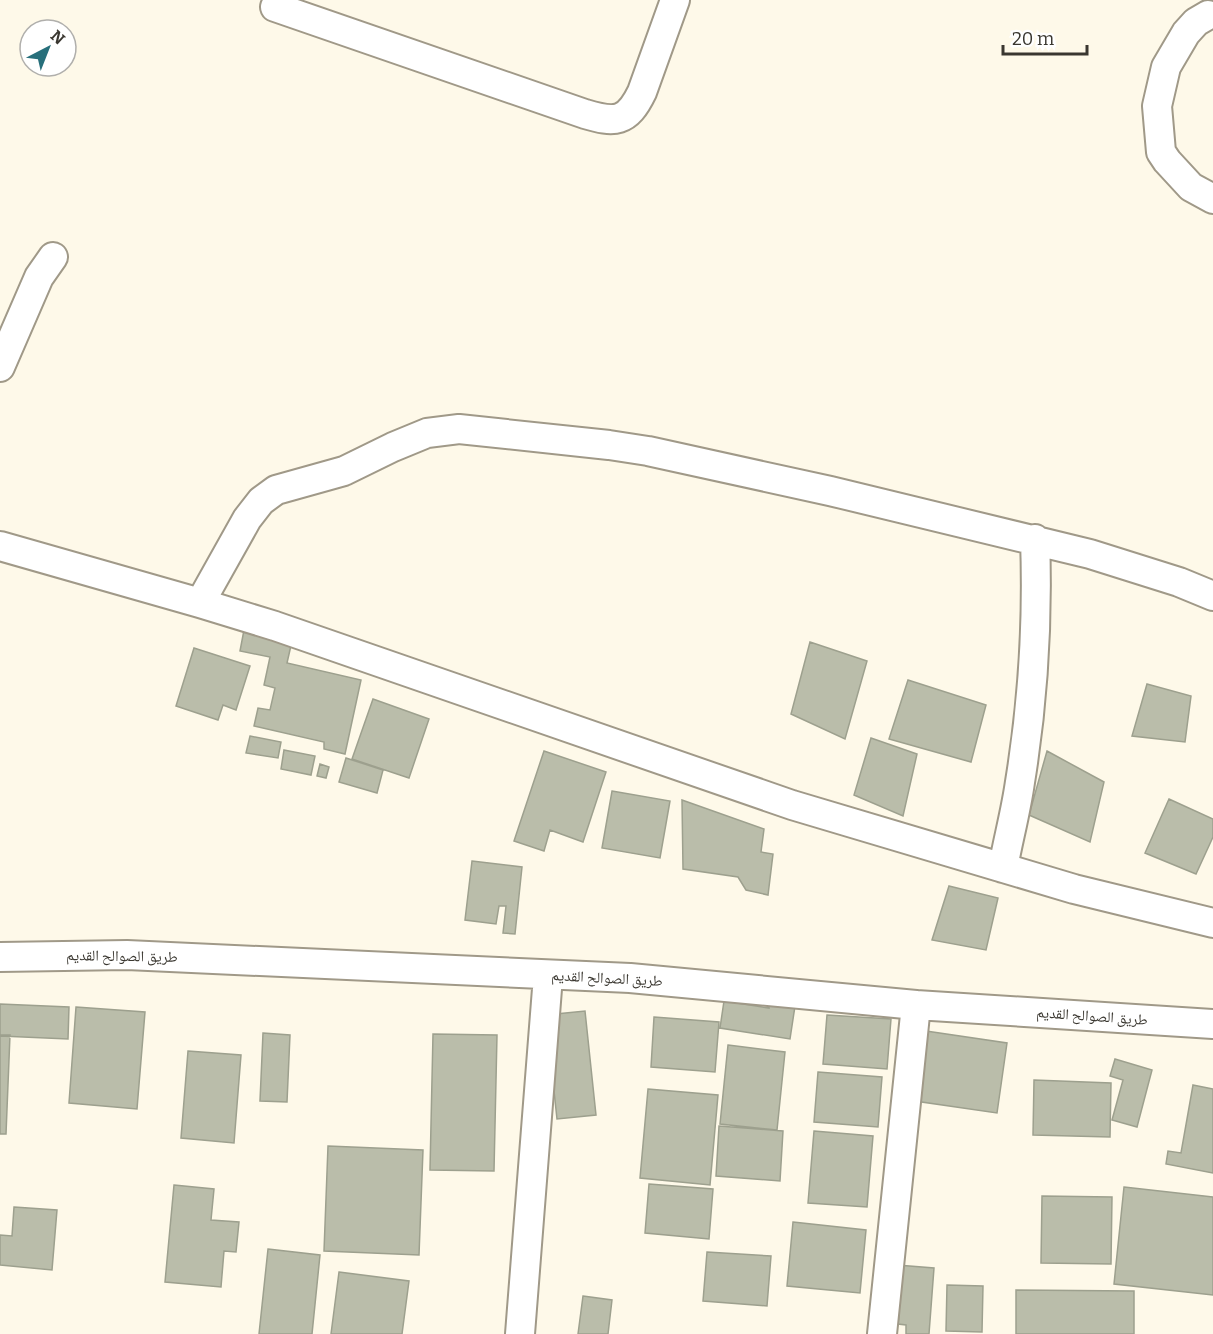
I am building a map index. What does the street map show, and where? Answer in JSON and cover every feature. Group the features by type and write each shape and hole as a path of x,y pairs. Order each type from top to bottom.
{"street":[{"path":"275,7 585,114 604,120 616,120 626,115 636,104 642,92 675,0"},
{"path":"1209,11 1186,33 1166,67 1157,106 1161,152 1191,187 1213,199"},
{"path":"0,367 39,277 53,257"},
{"path":"200,603 247,519 261,501 276,490 344,471 426,433 459,429 648,451 830,491 1035,539 1101,557 1179,582 1213,596"},
{"path":"1002,868 1020,783 1031,690 1037,602 1035,539"},
{"path":"0,546 275,626 792,806 1074,889 1213,923"},
{"name":"طريق الصوالح القديم","path":"0,957 127,954 630,978 916,1005 1213,1024"},
{"path":"520,1334 548,975"},
{"path":"882,1334 916,1005"}],"building":[{"path":"244,630 292,641 287,663 361,680 345,754 324,749 324,742 254,726 258,708 270,710 275,688 264,685 270,657 240,651"},
{"path":"810,642 867,661 845,739 791,714"},
{"path":"194,648 250,666 236,710 223,705 218,720 176,706"},
{"path":"908,680 986,705 971,762 889,739"},
{"path":"1147,684 1191,696 1185,742 1132,736"},
{"path":"373,699 429,719 409,778 352,759"},
{"path":"250,736 281,742 278,758 246,753"},
{"path":"871,738 917,754 903,816 854,795"},
{"path":"284,750 315,756 311,775 281,769"},
{"path":"544,751 606,772 583,842 550,830 544,851 514,841"},
{"path":"1047,751 1104,782 1090,842 1029,815"},
{"path":"346,758 383,770 377,793 339,782"},
{"path":"320,764 329,767 326,778 317,776"},
{"path":"612,791 670,801 660,858 602,848"},
{"path":"1169,799 1213,819 1213,837 1196,874 1145,853"},
{"path":"682,800 764,829 761,852 773,854 768,895 746,890 738,877 683,869"},
{"path":"472,861 522,867 515,934 503,933 506,906 499,906 496,924 465,920"},
{"path":"949,886 998,898 986,950 932,940"},
{"path":"724,1001 769,1008 769,1001 795,1006 790,1039 720,1028"},
{"path":"0,1004 69,1007 68,1039 0,1036"},
{"path":"76,1007 145,1012 137,1109 69,1103"},
{"path":"585,1011 596,1115 557,1119 546,1015"},
{"path":"827,1015 891,1019 887,1069 823,1064"},
{"path":"654,1017 719,1022 715,1072 651,1067"},
{"path":"926,1031 1007,1043 997,1113 915,1101"},
{"path":"263,1033 290,1035 287,1102 260,1101"},
{"path":"433,1034 497,1035 494,1171 430,1170"},
{"path":"0,1035 10,1035 6,1134 0,1134"},
{"path":"728,1045 785,1052 777,1130 720,1124"},
{"path":"188,1051 241,1055 234,1143 181,1138"},
{"path":"1115,1059 1152,1070 1137,1127 1112,1120 1123,1080 1110,1076"},
{"path":"818,1072 882,1077 878,1127 814,1122"},
{"path":"1034,1080 1111,1083 1110,1137 1033,1135"},
{"path":"1193,1085 1213,1089 1213,1173 1166,1164 1168,1151 1181,1153"},
{"path":"648,1089 718,1095 710,1185 640,1178"},
{"path":"719,1126 783,1131 780,1181 716,1176"},
{"path":"814,1131 873,1136 867,1207 808,1203"},
{"path":"328,1146 423,1150 419,1255 324,1251"},
{"path":"649,1184 713,1189 709,1239 645,1233"},
{"path":"174,1185 214,1189 211,1220 239,1222 236,1252 224,1251 221,1287 165,1282"},
{"path":"1124,1187 1213,1197 1213,1295 1114,1284"},
{"path":"1042,1196 1112,1197 1111,1264 1041,1263"},
{"path":"14,1207 57,1210 52,1270 0,1265 0,1235 12,1236"},
{"path":"793,1222 866,1230 860,1293 787,1286"},
{"path":"268,1249 320,1255 312,1334 259,1334"},
{"path":"707,1252 771,1256 767,1306 703,1301"},
{"path":"897,1265 934,1268 929,1334 906,1334 906,1325 898,1324 899,1315 893,1317"},
{"path":"339,1272 409,1281 402,1334 331,1334"},
{"path":"947,1285 983,1286 982,1332 946,1331"},
{"path":"1016,1290 1134,1291 1134,1334 1016,1334"},
{"path":"583,1296 612,1300 608,1334 578,1334"}]}
